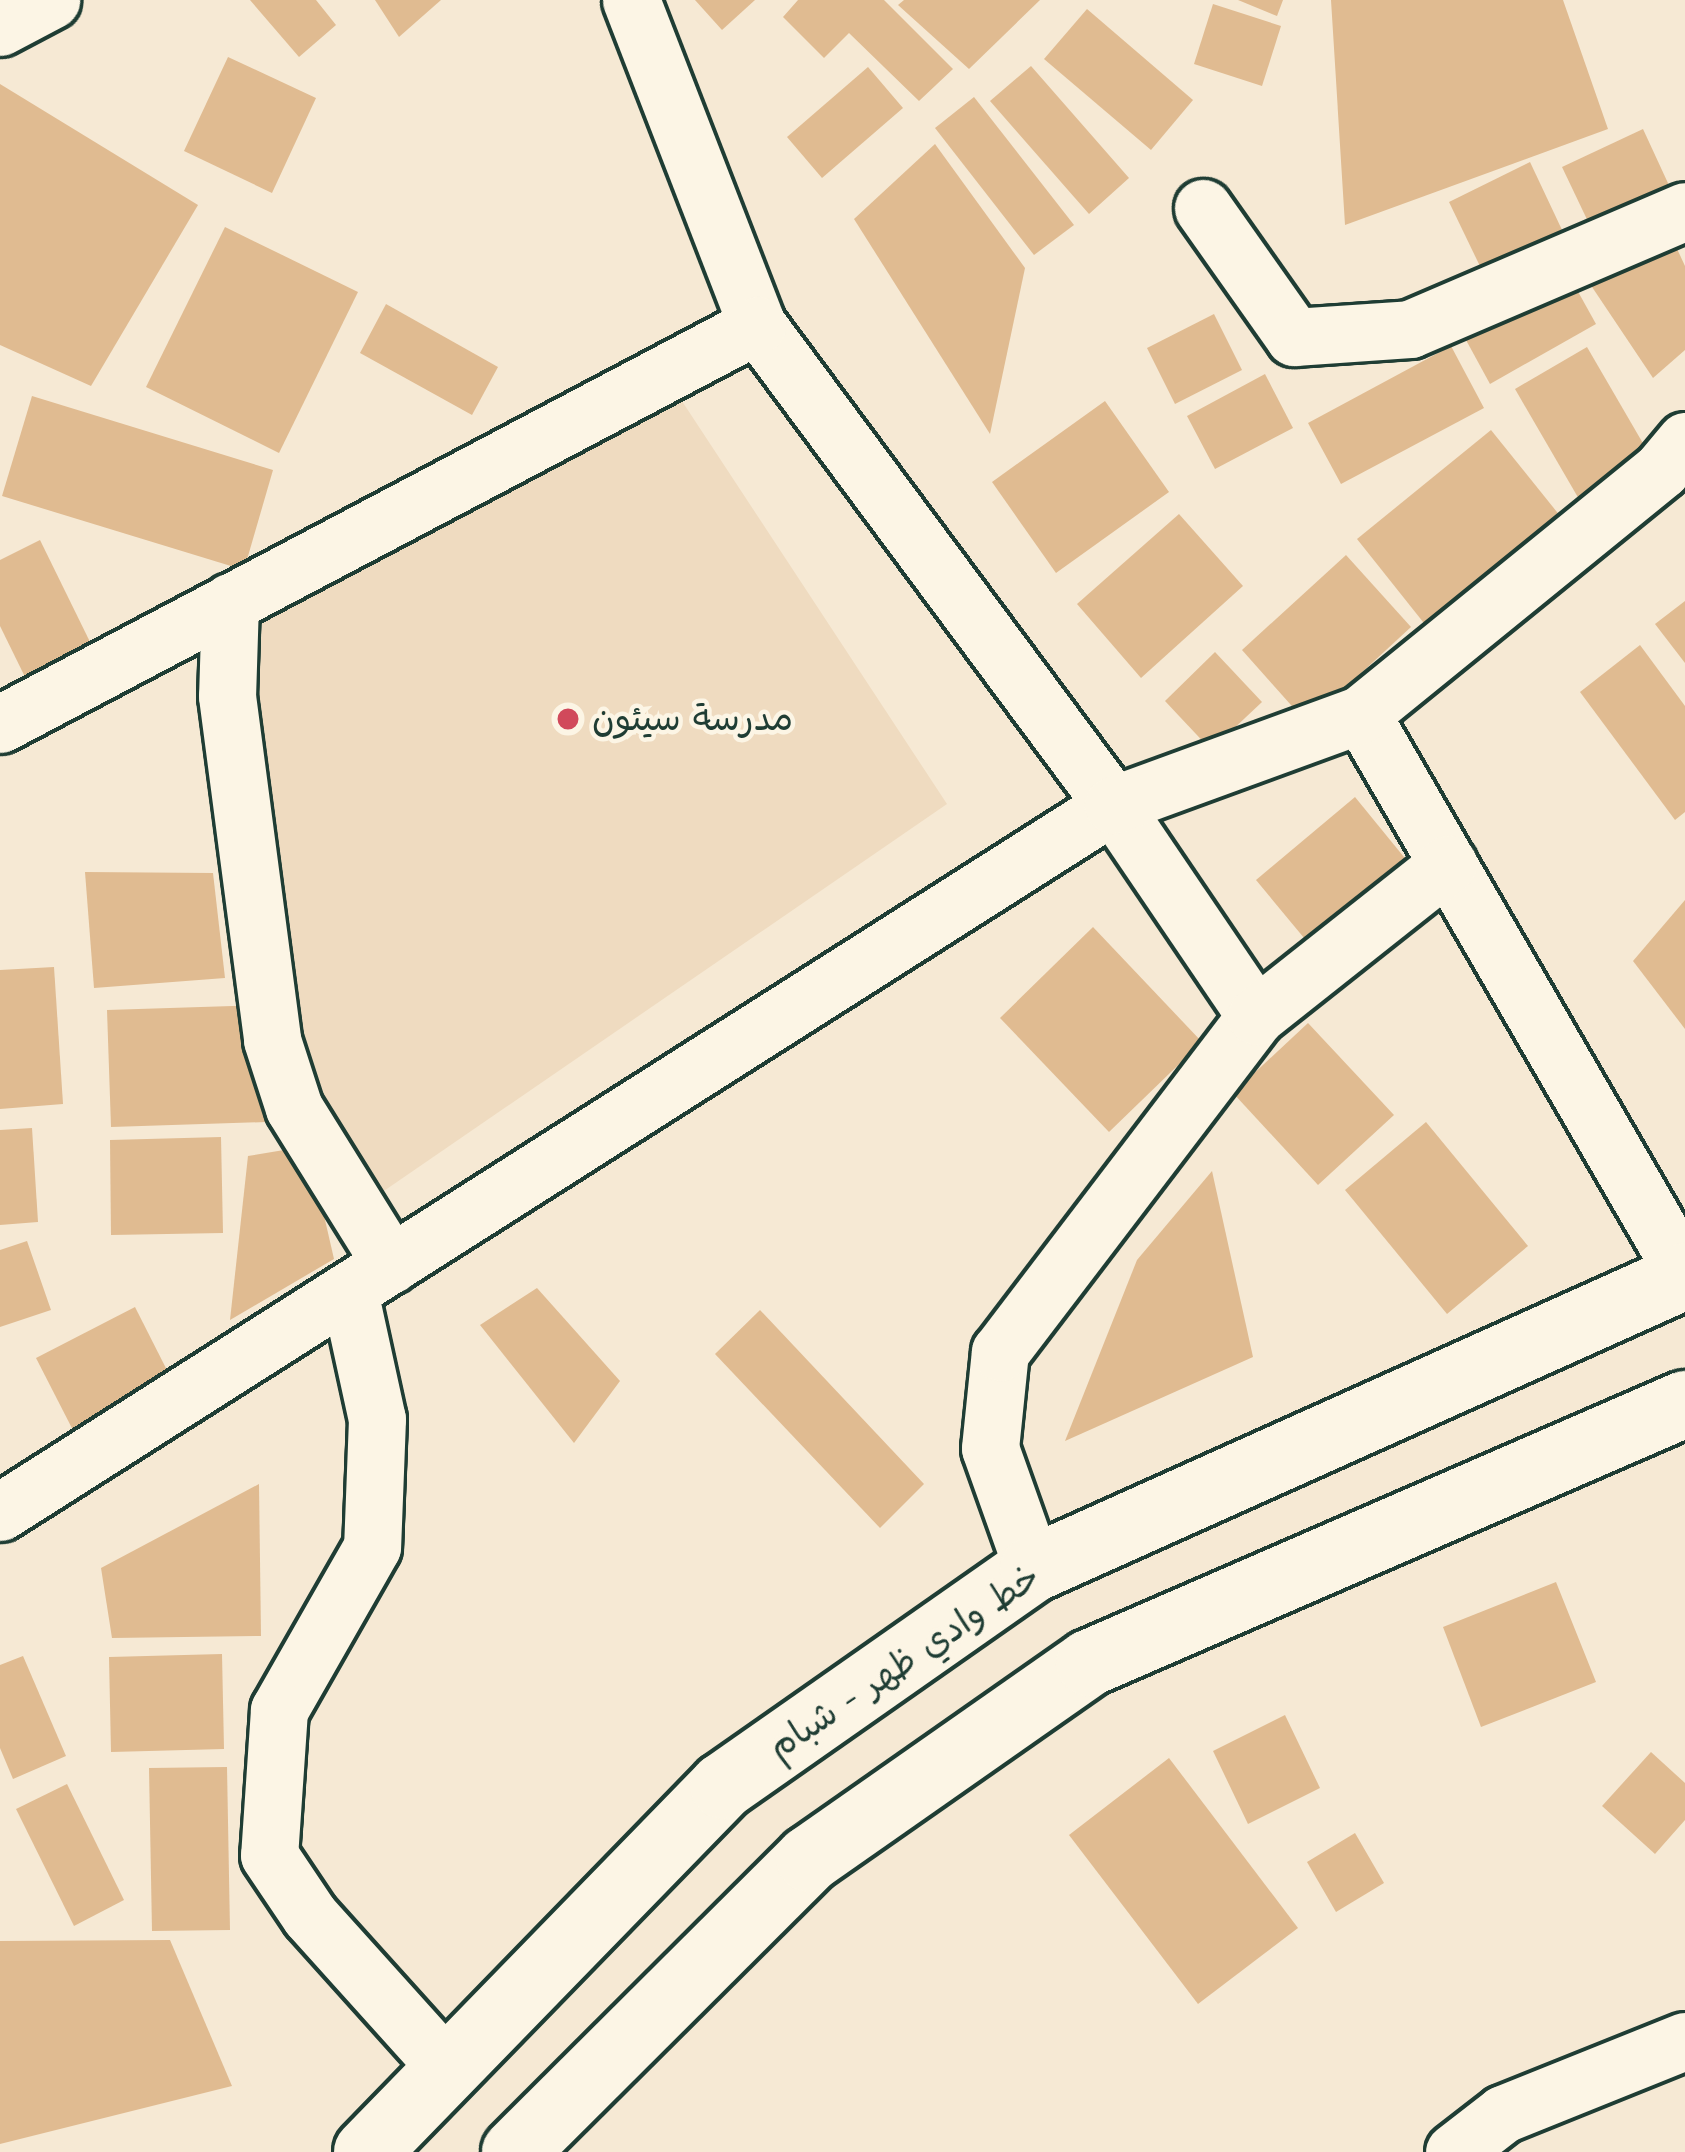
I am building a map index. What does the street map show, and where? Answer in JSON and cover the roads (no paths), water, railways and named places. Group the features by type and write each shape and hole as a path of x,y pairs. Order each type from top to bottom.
{"main road":[{"name":"خط وادي ظهر - شبام","path":"368,2152 723,1786 1034,1569 1685,1275"},
{"path":"535,2144 809,1858 1089,1663 1685,1405"}],"street":[{"path":"0,26 51,0"},
{"path":"631,0 757,325 1113,805 1256,1016"},
{"path":"1203,208 1294,337 1410,329 1685,211"},
{"path":"0,724 757,325"},
{"path":"0,1512 1113,805 1361,714 1661,470 1685,441"},
{"path":"230,602 226,696 272,1040 294,1108 370,1278 377,1419 372,1546 279,1710 269,1855 310,1916 448,2069"},
{"path":"1361,714 1685,1275"},
{"path":"1034,1569 990,1448 1000,1352 1256,1016 1448,864"},
{"path":"1454,2152 1503,2114 1685,2041"}],"place":[{"name":"مدرسة سيئون","path":"568,719"}]}
